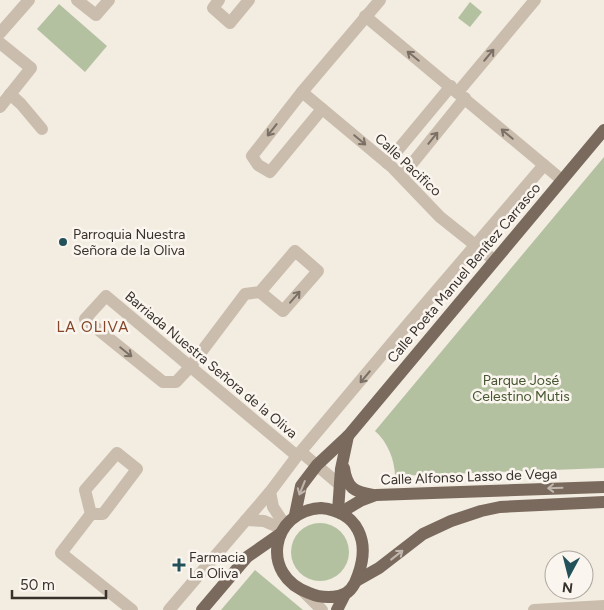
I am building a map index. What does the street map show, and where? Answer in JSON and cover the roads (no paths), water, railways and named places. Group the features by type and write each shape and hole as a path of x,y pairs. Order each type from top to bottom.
{"main road":[{"name":"Calle Poeta Manuel Benítez Carrasco","path":"295,516 301,486 317,465 348,436 604,130"},
{"name":"Calle Poeta Manuel Benítez Carrasco","path":"339,512 343,457 348,436"},
{"path":"343,457 345,478 352,488 360,493 376,495"},
{"name":"Calle Alfonso Lasso de Vega","path":"339,512 376,495 604,487"},
{"path":"337,610 345,594 356,581 379,568 423,534 451,521 481,511 509,506 604,502"},
{"path":"202,610 247,557 283,529 295,516 314,508 328,508 339,512 353,522 362,540 363,560 356,581"},
{"path":"283,529 276,549 277,557 281,571 291,584 304,592 320,597 338,597 345,594"}],"street":[{"path":"0,33 29,0"},
{"path":"77,0 96,15 109,0"},
{"path":"219,0 213,8 230,23 249,0"},
{"path":"322,109 270,172 258,165 252,156 302,92 380,0"},
{"path":"387,163 458,92 535,0"},
{"path":"365,16 562,180"},
{"path":"0,43 31,68 0,107"},
{"name":"Calle Pacifico","path":"302,92 402,176 440,217 494,260"},
{"path":"402,176 458,92"},
{"path":"10,94 42,129"},
{"path":"169,610 270,492 299,454 474,245 544,165"},
{"path":"190,367 245,294 260,292 295,251 318,271 283,311 260,292"},
{"name":"Barriada Nuestra Señora de la Oliva","path":"190,367 176,382 163,382 85,319 106,296 190,367 299,454 317,465 340,486"},
{"path":"117,454 137,469 102,514 91,514 85,490 117,454"},
{"path":"270,492 273,507 283,529"},
{"path":"91,514 61,553 132,610"},
{"path":"246,520 264,521 283,529"},
{"path":"304,592 322,610"},
{"path":"534,610 604,606"}],"place":[{"name":"Parroquia Nuestra Señora de la Oliva","path":"63,242"},
{"name":"Farmacia La Oliva","path":"179,565"}],"district":[{"name":"LA OLIVA","path":"93,327"}],"park label":[{"name":"Parque José Celestino Mutis","path":"521,388"}]}
